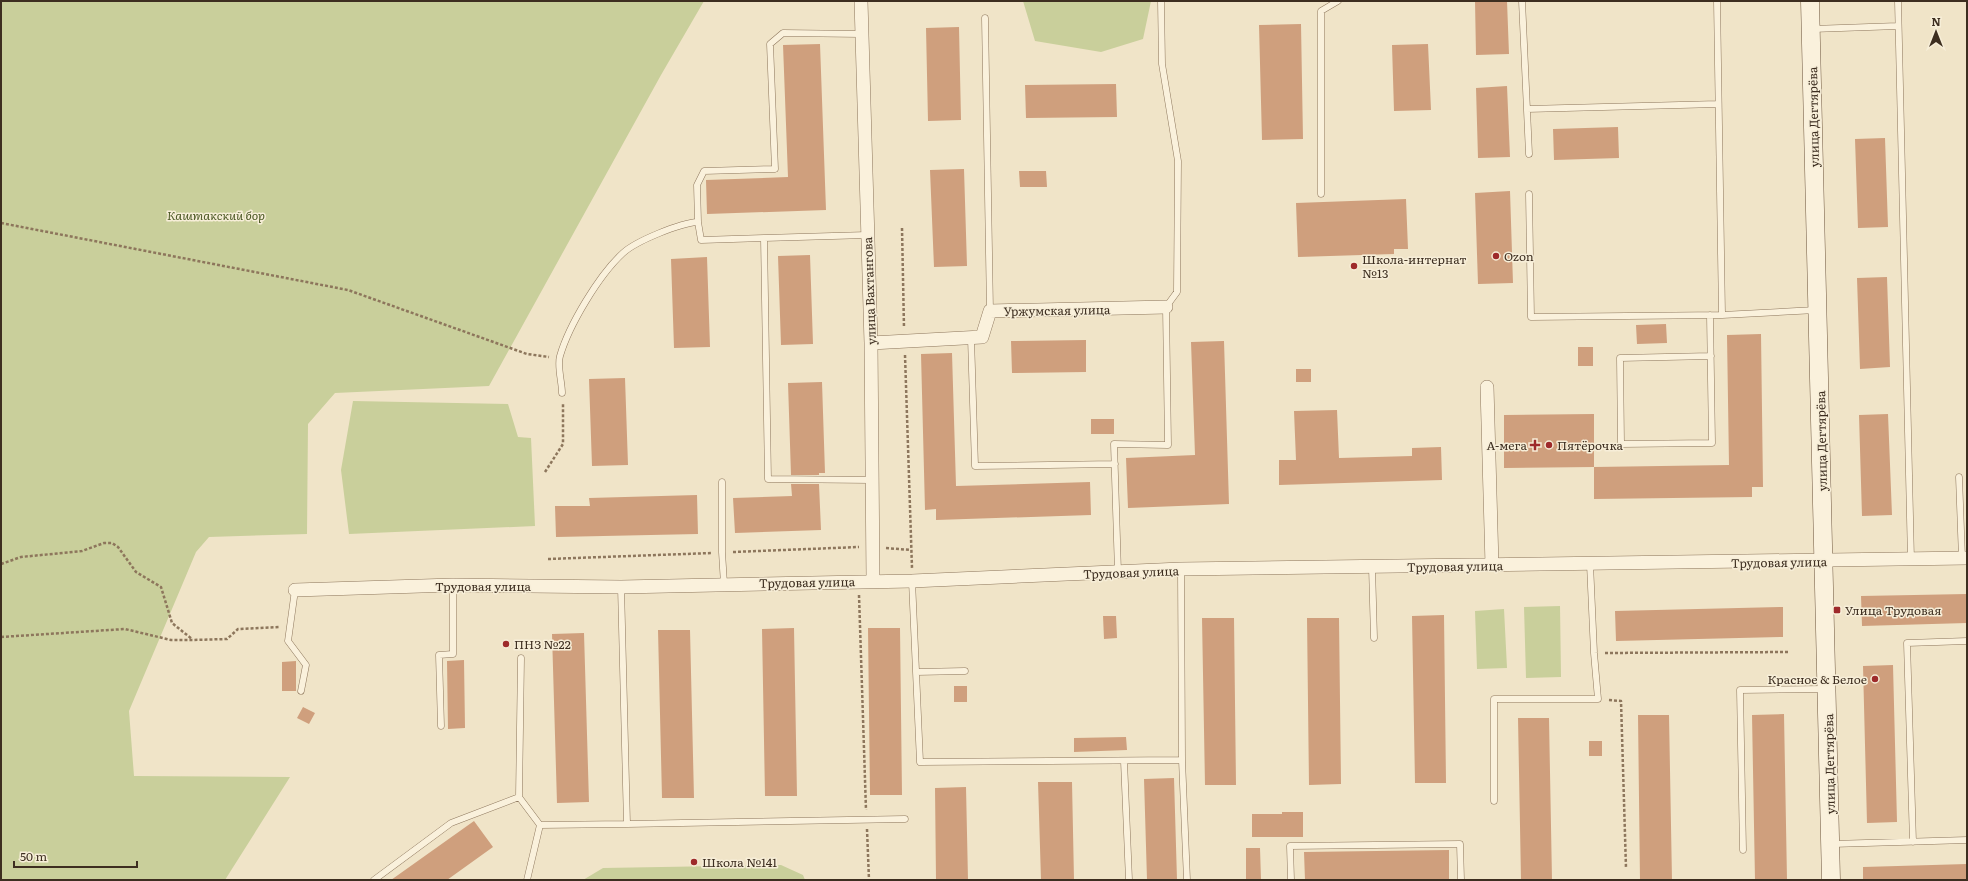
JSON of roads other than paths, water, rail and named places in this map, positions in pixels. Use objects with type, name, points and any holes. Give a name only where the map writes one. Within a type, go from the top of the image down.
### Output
[{"type":"street","name":"улица Вахтангова","points":[[861,1],[871,343],[873,580]]},
{"type":"street","name":"улица Дегтярёва","points":[[1810,1],[1831,880]]},
{"type":"street","name":"Уржумская улица","points":[[971,338],[982,337],[990,311],[1166,307]]},
{"type":"street","points":[[871,343],[904,340],[971,338]]},
{"type":"street","points":[[1487,387],[1492,565]]},
{"type":"street","name":"Трудовая улица","points":[[295,590],[453,585],[621,587],[873,580],[912,581],[1181,569],[1911,560],[1964,558]]},
{"type":"lane","points":[[1118,572],[1114,444],[1168,445],[1166,307],[1177,292],[1178,161],[1162,64],[1161,1]]},
{"type":"lane","points":[[1321,194],[1321,11],[1338,1]]},
{"type":"lane","points":[[1522,1],[1528,154]]},
{"type":"lane","points":[[1717,1],[1722,315]]},
{"type":"lane","points":[[1898,1],[1911,560]]},
{"type":"lane","points":[[985,18],[990,311]]},
{"type":"lane","points":[[1811,29],[1898,26]]},
{"type":"lane","points":[[861,34],[783,33],[770,44],[775,169],[704,171],[697,185],[698,222],[701,240],[867,235]]},
{"type":"lane","points":[[1527,109],[1718,104]]},
{"type":"lane","points":[[1528,194],[1531,317],[1722,315],[1818,310]]},
{"type":"lane","points":[[562,393],[559,358],[578,315],[606,271],[624,252],[646,239],[686,223],[698,222]]},
{"type":"lane","points":[[764,238],[768,479],[872,480]]},
{"type":"lane","points":[[1710,315],[1711,356],[1712,443],[1621,444],[1620,358],[1711,356]]},
{"type":"lane","points":[[971,338],[975,466],[1115,464]]},
{"type":"lane","points":[[1959,477],[1964,558]]},
{"type":"lane","points":[[722,482],[722,552],[724,584]]},
{"type":"lane","points":[[1494,801],[1494,699],[1598,699],[1594,653],[1590,564]]},
{"type":"lane","points":[[1372,567],[1374,638]]},
{"type":"lane","points":[[1181,569],[1182,760],[1187,880]]},
{"type":"lane","points":[[912,581],[920,762],[1182,760]]},
{"type":"lane","points":[[441,726],[439,655],[453,654],[453,585]]},
{"type":"lane","points":[[621,587],[627,824]]},
{"type":"lane","points":[[295,590],[288,641],[306,665],[301,691]]},
{"type":"lane","points":[[1913,842],[1907,643],[1967,641]]},
{"type":"lane","points":[[521,658],[519,797],[540,825]]},
{"type":"lane","points":[[916,672],[966,671]]},
{"type":"lane","points":[[1743,850],[1740,690],[1827,689]]},
{"type":"lane","points":[[1124,761],[1129,880]]},
{"type":"lane","points":[[374,880],[451,823],[519,797]]},
{"type":"lane","points":[[540,825],[905,819]]},
{"type":"lane","points":[[526,880],[540,825]]},
{"type":"lane","points":[[1831,844],[1967,840]]},
{"type":"lane","points":[[1291,880],[1290,846],[1460,844],[1461,880]]},
{"type":"place","name":"Ozon","points":[[1496,256]]},
{"type":"place","name":"Школа-интернат №13","points":[[1354,266]]},
{"type":"place","name":"А-мега","points":[[1535,445]]},
{"type":"place","name":"Пятёрочка","points":[[1549,445]]},
{"type":"place","name":"Улица Трудовая","points":[[1837,610]]},
{"type":"place","name":"ПНЗ №22","points":[[506,644]]},
{"type":"place","name":"Красное & Белое","points":[[1875,679]]},
{"type":"place","name":"Школа №141","points":[[694,862]]},
{"type":"park label","name":"Каштакский бор","points":[[216,215]]}]
